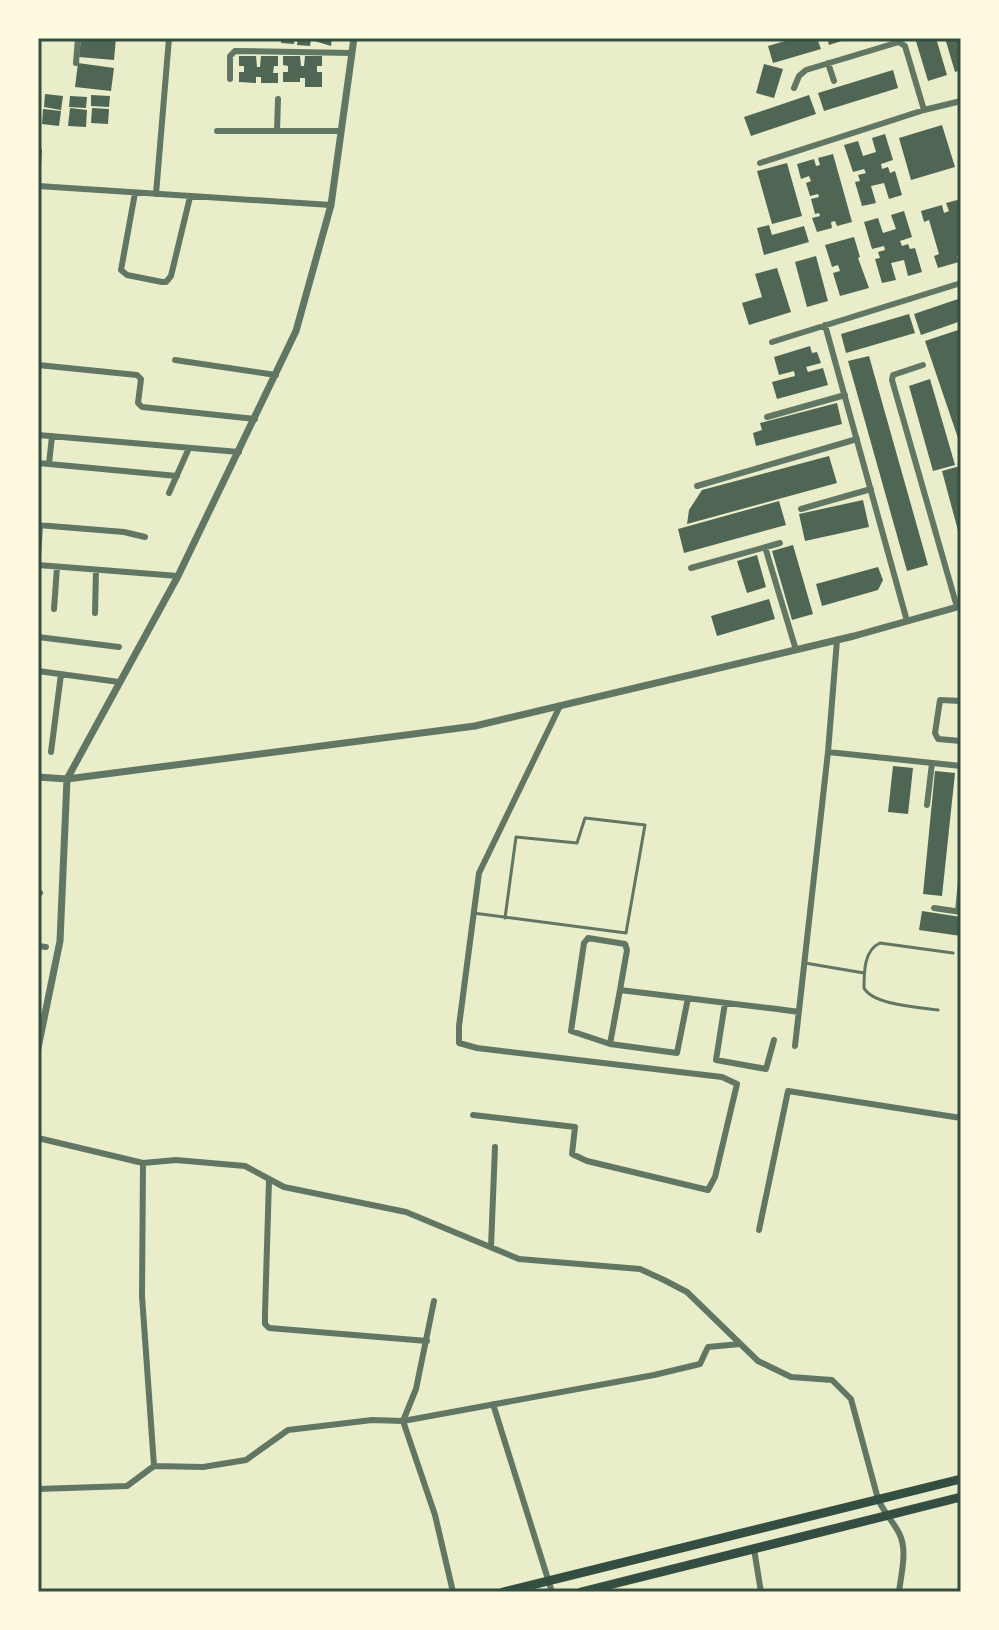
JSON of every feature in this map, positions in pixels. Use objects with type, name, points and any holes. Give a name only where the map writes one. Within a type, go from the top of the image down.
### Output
[{"type":"main road","points":[[503,1592],[961,1479]]},
{"type":"main road","points":[[581,1592],[961,1497]]},
{"type":"street","points":[[76,63],[78,38]]},
{"type":"street","points":[[156,194],[169,38]]},
{"type":"street","points":[[38,1048],[60,941],[67,779],[178,576],[296,331],[331,205],[354,38]]},
{"type":"street","points":[[794,88],[801,73],[899,42],[905,46],[924,110]]},
{"type":"street","points":[[230,79],[230,56],[235,51],[352,53]]},
{"type":"street","points":[[828,63],[834,81]]},
{"type":"street","points":[[277,131],[278,99]]},
{"type":"street","points":[[760,163],[961,101]]},
{"type":"street","points":[[217,131],[341,131]]},
{"type":"street","points":[[38,193],[38,186],[331,205]]},
{"type":"street","points":[[135,193],[121,270],[127,275],[162,282],[171,276],[190,197]]},
{"type":"street","points":[[772,342],[961,283]]},
{"type":"street","points":[[825,325],[907,621]]},
{"type":"street","points":[[175,360],[276,375]]},
{"type":"street","points":[[38,365],[137,375],[141,379],[138,403],[142,407],[255,419]]},
{"type":"street","points":[[38,777],[67,779],[475,726],[837,640],[959,607],[892,380],[893,375],[923,365]]},
{"type":"street","points":[[767,417],[845,395]]},
{"type":"street","points":[[38,435],[239,452]]},
{"type":"street","points":[[49,464],[52,436]]},
{"type":"street","points":[[697,486],[857,439]]},
{"type":"street","points":[[169,493],[189,448]]},
{"type":"street","points":[[38,463],[177,476]]},
{"type":"street","points":[[801,509],[871,489]]},
{"type":"street","points":[[38,557],[39,525],[124,532],[145,537]]},
{"type":"street","points":[[691,568],[780,543]]},
{"type":"street","points":[[765,547],[796,650]]},
{"type":"street","points":[[38,565],[178,576]]},
{"type":"street","points":[[54,609],[57,567]]},
{"type":"street","points":[[95,613],[96,570]]},
{"type":"street","points":[[38,637],[119,647]]},
{"type":"street","points":[[795,1046],[828,752],[837,640]]},
{"type":"street","points":[[38,671],[119,682]]},
{"type":"street","points":[[51,752],[61,674]]},
{"type":"street","points":[[961,701],[940,700],[935,733],[938,739],[961,741]]},
{"type":"street","points":[[473,1115],[575,1127],[572,1154],[587,1161],[708,1190],[715,1177],[737,1084],[722,1077],[477,1048],[459,1043],[479,873],[560,706]]},
{"type":"street","points":[[828,752],[961,766]]},
{"type":"street","points":[[927,805],[932,763]]},
{"type":"street","points":[[934,908],[959,911],[961,881]]},
{"type":"street","points":[[610,1044],[627,950],[625,944],[588,938],[584,943],[571,1031],[610,1044],[677,1053],[688,998]]},
{"type":"street","points":[[38,946],[46,947]]},
{"type":"street","points":[[620,990],[799,1012]]},
{"type":"street","points":[[725,1003],[716,1060],[766,1069],[774,1040]]},
{"type":"street","points":[[759,1230],[788,1091],[961,1118]]},
{"type":"street","points":[[38,1138],[143,1163],[176,1160],[245,1166],[284,1187],[406,1212],[519,1259],[640,1269],[687,1292],[758,1361],[791,1377],[832,1380],[851,1399],[878,1499],[885,1515],[899,1531],[904,1547],[899,1592]]},
{"type":"street","points":[[491,1247],[495,1147]]},
{"type":"street","points":[[143,1163],[142,1296],[154,1466]]},
{"type":"street","points":[[269,1180],[265,1324],[269,1328],[427,1341]]},
{"type":"street","points":[[434,1301],[416,1389],[403,1421],[435,1515],[453,1592]]},
{"type":"street","points":[[38,1489],[127,1486],[154,1466],[203,1467],[246,1460],[288,1430],[372,1420],[403,1421],[654,1375],[700,1364],[708,1347],[740,1344]]},
{"type":"street","points":[[493,1404],[552,1592]]},
{"type":"street","points":[[754,1549],[761,1592]]},
{"type":"lane","points":[[473,913],[505,918],[626,933],[645,825],[585,818],[577,843],[516,837],[505,918]]},
{"type":"lane","points":[[938,1010],[874,998],[865,992],[864,973],[869,953],[880,943],[953,953]]},
{"type":"lane","points":[[805,963],[864,973]]},
{"type":"building","points":[[81,38],[116,38],[114,60],[79,57]]},
{"type":"building","points":[[282,38],[295,38],[294,44],[281,43]]},
{"type":"building","points":[[298,38],[332,38],[331,46],[311,40],[310,46],[297,45]]},
{"type":"building","points":[[795,38],[817,38],[821,49],[773,63],[768,46]]},
{"type":"building","points":[[827,38],[848,38],[848,39],[829,45]]},
{"type":"building","points":[[915,38],[936,38],[947,75],[928,81]]},
{"type":"building","points":[[945,38],[961,38],[961,70],[955,72]]},
{"type":"building","points":[[239,56],[256,56],[257,67],[260,67],[261,56],[278,56],[278,66],[274,66],[273,73],[278,73],[278,83],[261,83],[261,77],[256,77],[256,83],[239,82],[239,72],[244,72],[244,66],[239,66]]},
{"type":"building","points":[[283,56],[300,56],[301,66],[304,66],[305,56],[322,56],[322,66],[317,66],[317,72],[322,72],[322,87],[305,87],[305,78],[300,78],[300,82],[283,82],[283,72],[288,72],[288,66],[283,65]]},
{"type":"building","points":[[78,63],[114,68],[111,91],[75,87]]},
{"type":"building","points":[[764,64],[783,69],[774,98],[756,93]]},
{"type":"building","points":[[893,70],[898,88],[824,111],[818,93]]},
{"type":"building","points":[[45,94],[63,96],[61,110],[44,107]]},
{"type":"building","points":[[91,95],[110,96],[109,107],[91,106]]},
{"type":"building","points":[[809,95],[816,114],[751,136],[744,117]]},
{"type":"building","points":[[70,96],[87,97],[86,108],[69,107]]},
{"type":"building","points":[[70,108],[87,110],[86,127],[68,126]]},
{"type":"building","points":[[92,108],[109,109],[108,124],[91,123]]},
{"type":"building","points":[[43,109],[61,111],[59,126],[42,124]]},
{"type":"building","points":[[942,125],[955,167],[911,180],[899,138]]},
{"type":"building","points":[[885,134],[893,160],[881,164],[882,169],[888,167],[890,173],[895,171],[902,195],[889,199],[884,183],[871,186],[876,203],[862,206],[855,182],[860,181],[858,175],[866,173],[864,169],[853,172],[844,145],[858,141],[863,156],[876,152],[872,138]]},
{"type":"building","points":[[38,148],[42,149],[41,165],[38,165]]},
{"type":"building","points":[[833,154],[852,222],[837,226],[835,221],[831,222],[832,228],[817,232],[812,218],[820,216],[819,213],[815,214],[811,199],[819,197],[818,194],[810,196],[806,183],[811,181],[809,176],[801,179],[797,164],[814,159],[816,166],[820,165],[818,158]]},
{"type":"building","points":[[787,163],[802,216],[772,224],[757,171]]},
{"type":"building","points":[[961,199],[959,262],[938,268],[934,256],[939,254],[929,220],[924,222],[921,211],[942,205],[944,213],[949,211],[946,203]]},
{"type":"building","points":[[904,211],[912,237],[900,241],[902,246],[908,244],[910,249],[915,248],[922,272],[908,276],[904,260],[891,263],[896,280],[882,283],[875,259],[880,258],[878,252],[885,250],[884,246],[872,249],[864,222],[878,218],[883,233],[896,229],[891,215]]},
{"type":"building","points":[[769,225],[772,235],[804,226],[809,242],[764,255],[757,228]]},
{"type":"building","points":[[854,237],[869,288],[840,296],[833,273],[840,271],[838,265],[832,267],[825,245]]},
{"type":"building","points":[[816,256],[828,301],[807,307],[795,262]]},
{"type":"building","points":[[777,268],[791,312],[749,325],[742,303],[762,297],[755,274]]},
{"type":"building","points":[[961,298],[961,321],[921,335],[914,314]]},
{"type":"building","points":[[909,314],[915,333],[846,353],[841,334]]},
{"type":"building","points":[[961,329],[961,444],[960,444],[925,341]]},
{"type":"building","points":[[810,346],[812,353],[817,352],[821,363],[806,367],[808,372],[823,368],[828,385],[777,399],[772,382],[795,376],[794,371],[779,375],[774,357]]},
{"type":"building","points":[[869,356],[928,565],[907,571],[848,361]]},
{"type":"building","points":[[930,379],[955,465],[933,471],[909,386]]},
{"type":"building","points":[[837,403],[842,424],[756,446],[753,433],[762,430],[760,423]]},
{"type":"building","points":[[829,456],[837,483],[687,524],[689,510],[702,490]]},
{"type":"building","points":[[960,466],[961,538],[942,471]]},
{"type":"building","points":[[863,500],[869,527],[805,541],[799,514]]},
{"type":"building","points":[[779,501],[786,525],[684,553],[678,529]]},
{"type":"building","points":[[793,545],[813,614],[792,620],[772,551]]},
{"type":"building","points":[[757,555],[766,587],[747,593],[737,561]]},
{"type":"building","points":[[878,567],[883,580],[878,590],[822,606],[816,584]]},
{"type":"building","points":[[769,599],[775,619],[717,636],[711,616]]},
{"type":"building","points":[[893,766],[913,768],[908,814],[888,812]]},
{"type":"building","points":[[935,771],[955,773],[942,896],[923,894]]},
{"type":"building","points":[[922,911],[961,917],[961,936],[919,930]]}]
